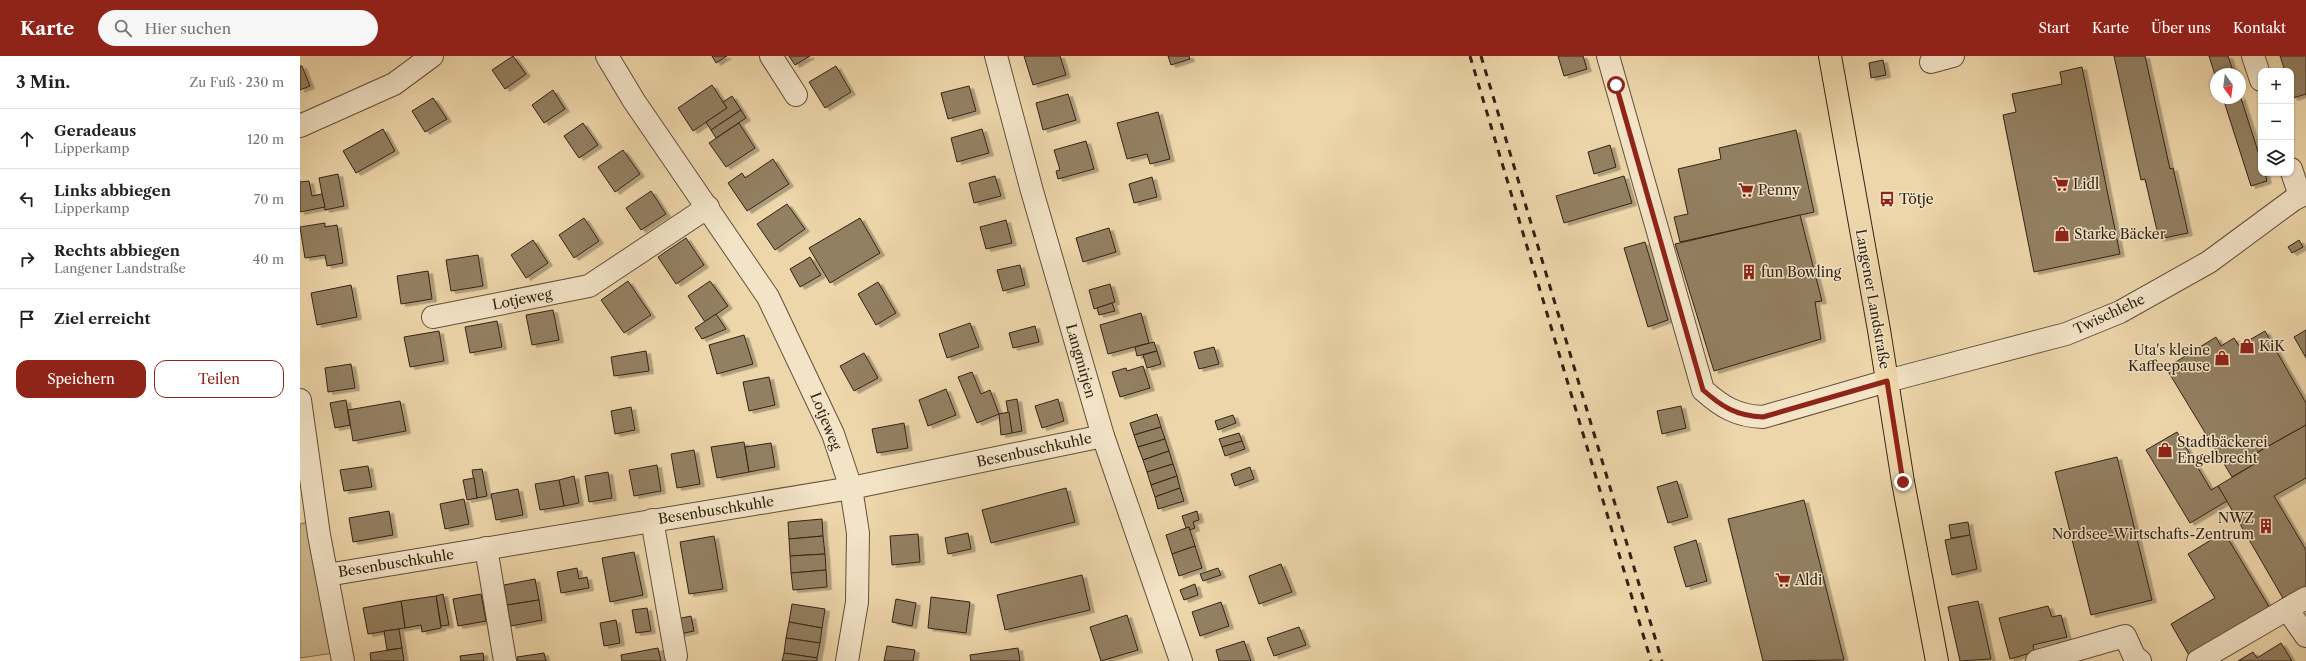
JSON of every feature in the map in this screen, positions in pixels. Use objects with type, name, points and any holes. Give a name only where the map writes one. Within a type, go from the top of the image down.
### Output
[{"type":"main road","name":"Langener Landstraße","points":[[1830,56],[1887,381],[1904,489],[1936,661]]},
{"type":"street","points":[[300,126],[394,84],[432,56]]},
{"type":"street","name":"Lotjeweg","points":[[607,56],[634,101],[708,207],[768,298],[802,366],[833,434],[851,488],[858,533],[859,572],[857,602],[847,661]]},
{"type":"street","points":[[771,56],[796,95]]},
{"type":"street","name":"Langmirjen","points":[[996,56],[1032,191],[1103,436],[1181,661]]},
{"type":"street","name":"Twischlehe","points":[[1608,56],[1703,390],[1722,406],[1747,416],[1763,417],[1887,381],[2066,334],[2120,312],[2209,262],[2303,195]]},
{"type":"street","points":[[1930,62],[1953,56]]},
{"type":"street","points":[[2253,56],[2258,71]]},
{"type":"street","points":[[2294,176],[2303,195]]},
{"type":"street","name":"Lotjeweg","points":[[433,317],[588,286],[708,207]]},
{"type":"street","points":[[300,400],[303,434],[343,661]]},
{"type":"street","name":"Besenbuschkuhle","points":[[327,575],[851,488],[1103,436]]},
{"type":"street","points":[[652,520],[676,656]]},
{"type":"street","points":[[486,548],[505,661]]},
{"type":"street","points":[[2198,661],[2306,598]]},
{"type":"street","points":[[2287,609],[2306,636]]},
{"type":"street","points":[[2037,661],[2125,636],[2134,656],[2140,661]]},
{"type":"shaded area","points":[[311,521],[334,653],[300,658],[300,524]]},
{"type":"building","points":[[513,56],[526,74],[505,89],[492,70]]},
{"type":"building","points":[[712,56],[727,56],[716,63]]},
{"type":"building","points":[[789,56],[810,56],[795,65]]},
{"type":"building","points":[[1024,56],[1060,56],[1066,75],[1033,85]]},
{"type":"building","points":[[1168,56],[1189,56],[1190,59],[1171,65]]},
{"type":"building","points":[[1558,56],[1583,56],[1587,69],[1564,76]]},
{"type":"building","points":[[2114,56],[2145,56],[2170,169],[2173,168],[2188,233],[2159,239],[2145,179],[2141,180]]},
{"type":"building","points":[[2209,56],[2228,56],[2232,68],[2213,68]]},
{"type":"building","points":[[2280,56],[2306,56],[2306,94],[2294,98],[2294,68],[2284,68]]},
{"type":"building","points":[[1883,60],[1886,75],[1871,78],[1869,63]]},
{"type":"building","points":[[300,66],[302,66],[310,86],[300,90]]},
{"type":"building","points":[[836,66],[851,92],[825,108],[809,82]]},
{"type":"building","name":"Lidl","points":[[2082,67],[2120,254],[2034,272],[2003,115],[2016,112],[2012,94],[2062,84],[2060,72]]},
{"type":"building","points":[[712,85],[727,108],[693,131],[678,108]]},
{"type":"building","points":[[969,86],[976,111],[948,119],[941,93]]},
{"type":"building","points":[[553,90],[565,109],[544,123],[532,105]]},
{"type":"building","points":[[1068,94],[1076,120],[1043,130],[1036,103]]},
{"type":"building","points":[[732,96],[741,110],[711,130],[706,122],[727,108],[723,102]]},
{"type":"building","points":[[433,98],[447,119],[425,132],[412,111]]},
{"type":"building","points":[[2225,104],[2243,104],[2258,152],[2258,176],[2266,176],[2267,181],[2251,186]]},
{"type":"building","points":[[741,110],[746,118],[716,138],[711,130]]},
{"type":"building","points":[[1158,112],[1170,159],[1150,164],[1147,154],[1127,159],[1117,123]]},
{"type":"building","points":[[583,123],[598,145],[579,158],[564,136]]},
{"type":"building","points":[[739,123],[755,148],[726,167],[709,143]]},
{"type":"building","points":[[383,129],[395,151],[356,173],[343,151]]},
{"type":"building","points":[[982,129],[989,153],[957,162],[951,138]]},
{"type":"building","name":"Penny","points":[[1796,130],[1814,212],[1680,242],[1674,217],[1688,214],[1678,169],[1721,159],[1719,148]]},
{"type":"building","points":[[1086,141],[1094,169],[1058,179],[1056,171],[1060,170],[1054,150]]},
{"type":"building","points":[[1610,145],[1616,167],[1594,174],[1588,152]]},
{"type":"building","points":[[623,150],[640,174],[615,192],[598,167]]},
{"type":"building","points":[[773,159],[789,184],[747,211],[728,183],[742,173],[745,178]]},
{"type":"building","points":[[338,174],[344,206],[325,210],[319,178]]},
{"type":"building","points":[[995,176],[1001,196],[974,203],[969,183]]},
{"type":"building","points":[[1624,176],[1632,203],[1564,223],[1556,196]]},
{"type":"building","points":[[1152,177],[1157,197],[1134,203],[1129,184]]},
{"type":"building","points":[[309,181],[312,196],[322,194],[325,207],[300,212],[300,182]]},
{"type":"building","points":[[651,191],[666,214],[641,230],[626,208]]},
{"type":"building","points":[[787,204],[805,229],[775,250],[757,224]]},
{"type":"building","name":"fun Bowling","points":[[1800,215],[1822,301],[1815,302],[1821,339],[1714,371],[1675,244]]},
{"type":"building","points":[[584,218],[599,241],[574,258],[559,235]]},
{"type":"building","points":[[860,218],[880,253],[830,283],[809,248]]},
{"type":"building","points":[[1006,220],[1012,243],[986,249],[980,227]]},
{"type":"building","points":[[325,223],[325,227],[337,225],[343,263],[327,266],[325,255],[305,258],[300,227]]},
{"type":"building","points":[[1109,228],[1116,252],[1083,262],[1076,238]]},
{"type":"building","points":[[686,238],[704,265],[676,284],[658,257]]},
{"type":"building","points":[[533,240],[548,263],[526,278],[511,255]]},
{"type":"building","points":[[2299,240],[2303,247],[2292,253],[2288,247]]},
{"type":"building","points":[[1645,242],[1668,320],[1648,327],[1624,248]]},
{"type":"building","points":[[478,255],[483,286],[451,291],[446,260]]},
{"type":"building","points":[[810,257],[821,275],[800,287],[790,269]]},
{"type":"building","points":[[1020,265],[1025,285],[1003,291],[997,270]]},
{"type":"building","points":[[428,271],[432,299],[401,304],[397,276]]},
{"type":"building","points":[[628,281],[651,315],[624,333],[601,300]]},
{"type":"building","points":[[710,281],[728,306],[705,322],[688,296]]},
{"type":"building","points":[[878,282],[896,313],[876,325],[858,294]]},
{"type":"building","points":[[1110,284],[1115,302],[1094,309],[1089,290]]},
{"type":"building","points":[[351,285],[357,317],[317,325],[311,293]]},
{"type":"building","points":[[1112,303],[1115,311],[1099,315],[1097,308]]},
{"type":"building","points":[[553,310],[559,340],[532,345],[526,315]]},
{"type":"building","points":[[1141,313],[1149,343],[1108,354],[1100,325]]},
{"type":"building","points":[[716,314],[726,329],[702,339],[695,328]]},
{"type":"building","points":[[497,321],[502,347],[470,353],[465,327]]},
{"type":"building","points":[[970,323],[979,347],[947,358],[939,334]]},
{"type":"building","points":[[1035,326],[1039,342],[1013,348],[1009,333]]},
{"type":"building","points":[[2306,330],[2306,358],[2294,337]]},
{"type":"building","points":[[439,331],[444,361],[410,367],[404,337]]},
{"type":"building","points":[[2265,331],[2306,403],[2306,425],[2251,456],[2256,463],[2232,477],[2166,368],[2216,337],[2221,346],[2234,338],[2239,346]]},
{"type":"building","points":[[744,335],[753,364],[717,374],[709,345]]},
{"type":"building","points":[[1154,342],[1157,351],[1137,356],[1135,347]]},
{"type":"building","points":[[1214,347],[1219,364],[1199,369],[1194,352]]},
{"type":"building","points":[[646,351],[649,371],[614,376],[611,357]]},
{"type":"building","points":[[1157,351],[1161,364],[1147,368],[1143,355]]},
{"type":"building","points":[[864,353],[878,378],[854,391],[840,366]]},
{"type":"building","points":[[351,364],[355,388],[328,392],[325,368]]},
{"type":"building","points":[[1143,366],[1150,388],[1120,397],[1112,372],[1126,368],[1127,371]]},
{"type":"building","points":[[972,372],[981,394],[990,390],[999,414],[977,423],[958,377]]},
{"type":"building","points":[[769,377],[775,405],[749,411],[743,382]]},
{"type":"building","points":[[946,389],[956,415],[928,426],[919,400]]},
{"type":"building","points":[[1017,399],[1022,431],[1012,433],[1006,401]]},
{"type":"building","points":[[1058,399],[1064,421],[1042,428],[1035,406]]},
{"type":"building","points":[[346,400],[350,425],[335,428],[330,403]]},
{"type":"building","points":[[400,401],[406,431],[353,441],[348,410]]},
{"type":"building","points":[[1681,406],[1686,428],[1662,434],[1657,411]]},
{"type":"building","points":[[631,407],[635,430],[615,434],[611,411]]},
{"type":"building","points":[[1009,412],[1012,433],[1001,435],[999,414]]},
{"type":"building","points":[[1157,414],[1161,427],[1134,435],[1130,423]]},
{"type":"building","points":[[1233,415],[1236,423],[1218,430],[1215,421]]},
{"type":"building","points":[[904,423],[908,448],[877,453],[872,429]]},
{"type":"building","name":"NWZ Nordsee-Wirtschafts-Zentrum","points":[[2306,425],[2306,478],[2274,496],[2306,550],[2306,587],[2284,600],[2218,486],[2256,463],[2251,456]]},
{"type":"building","points":[[1161,427],[1165,439],[1138,447],[1134,435]]},
{"type":"building","points":[[2177,432],[2211,490],[2218,486],[2227,501],[2190,523],[2146,450]]},
{"type":"building","points":[[1239,433],[1242,441],[1222,447],[1219,439]]},
{"type":"building","points":[[1165,439],[1169,451],[1143,460],[1138,447]]},
{"type":"building","points":[[1242,441],[1245,449],[1225,456],[1222,447]]},
{"type":"building","points":[[744,442],[749,472],[717,478],[711,447]]},
{"type":"building","points":[[771,443],[775,467],[749,472],[745,447]]},
{"type":"building","points":[[694,450],[700,484],[677,488],[671,454]]},
{"type":"building","points":[[1169,451],[1173,464],[1147,472],[1143,460]]},
{"type":"building","points":[[2117,457],[2152,600],[2091,615],[2055,472]]},
{"type":"building","points":[[1173,464],[1177,476],[1151,485],[1147,472]]},
{"type":"building","points":[[657,465],[661,491],[634,496],[629,470]]},
{"type":"building","points":[[368,466],[372,487],[344,491],[340,470]]},
{"type":"building","points":[[1250,467],[1254,479],[1235,486],[1231,474]]},
{"type":"building","points":[[482,469],[487,496],[477,498],[472,470]]},
{"type":"building","points":[[608,472],[612,498],[589,502],[585,476]]},
{"type":"building","points":[[574,476],[579,503],[564,506],[559,480]]},
{"type":"building","points":[[1177,476],[1180,488],[1155,497],[1151,485]]},
{"type":"building","points":[[474,478],[477,498],[467,500],[463,480]]},
{"type":"building","points":[[559,480],[564,506],[540,510],[535,484]]},
{"type":"building","points":[[1677,481],[1688,517],[1668,523],[1657,487]]},
{"type":"building","points":[[1066,488],[1075,522],[991,543],[982,510]]},
{"type":"building","points":[[1180,488],[1184,501],[1158,509],[1155,497]]},
{"type":"building","points":[[518,489],[523,515],[496,520],[491,494]]},
{"type":"building","points":[[464,499],[469,524],[445,529],[440,504]]},
{"type":"building","name":"Aldi","points":[[1804,500],[1844,660],[1763,661],[1728,519]]},
{"type":"building","points":[[389,511],[393,535],[353,542],[349,518]]},
{"type":"building","points":[[1197,511],[1199,520],[1193,522],[1195,528],[1190,530],[1189,527],[1186,528],[1182,516]]},
{"type":"building","points":[[822,519],[823,536],[789,539],[788,522]]},
{"type":"building","points":[[1968,522],[1970,535],[1951,538],[1949,525]]},
{"type":"building","points":[[1189,527],[1195,546],[1172,554],[1166,535]]},
{"type":"building","points":[[2224,532],[2271,610],[2190,657],[2171,624],[2215,598],[2188,554]]},
{"type":"building","points":[[968,533],[971,549],[948,554],[945,538]]},
{"type":"building","points":[[918,534],[920,562],[892,565],[890,536]]},
{"type":"building","points":[[1970,535],[1977,569],[1952,575],[1945,540]]},
{"type":"building","points":[[714,536],[723,589],[689,594],[680,542]]},
{"type":"building","points":[[823,536],[825,554],[790,556],[789,539]]},
{"type":"building","points":[[1696,540],[1707,581],[1686,587],[1674,547]]},
{"type":"building","points":[[1195,546],[1202,568],[1179,576],[1172,554]]},
{"type":"building","points":[[634,552],[643,595],[610,602],[602,558]]},
{"type":"building","points":[[825,554],[826,570],[791,573],[790,556]]},
{"type":"building","points":[[1281,564],[1292,592],[1259,604],[1249,576]]},
{"type":"building","points":[[577,568],[579,579],[587,577],[589,588],[561,593],[557,572]]},
{"type":"building","points":[[1218,568],[1221,575],[1203,581],[1200,574]]},
{"type":"building","points":[[826,570],[827,587],[793,590],[791,573]]},
{"type":"building","points":[[1082,575],[1090,610],[1005,630],[997,595]]},
{"type":"building","points":[[535,579],[539,600],[507,605],[504,585]]},
{"type":"building","points":[[1195,584],[1198,595],[1184,600],[1180,590]]},
{"type":"building","points":[[443,594],[449,625],[441,626],[436,596]]},
{"type":"building","points":[[481,594],[486,621],[458,626],[453,599]]},
{"type":"building","points":[[436,596],[441,628],[422,632],[421,625],[405,628],[401,601]]},
{"type":"building","points":[[931,597],[970,602],[966,633],[928,628]]},
{"type":"building","points":[[896,599],[916,603],[912,626],[892,622]]},
{"type":"building","points":[[539,600],[542,620],[511,626],[507,605]]},
{"type":"building","points":[[401,601],[405,628],[368,634],[363,608]]},
{"type":"building","points":[[1978,601],[1991,659],[1960,661],[1948,607]]},
{"type":"building","points":[[1221,602],[1229,626],[1200,636],[1192,612]]},
{"type":"building","points":[[792,604],[825,609],[822,628],[789,622]]},
{"type":"building","points":[[2048,606],[2052,617],[2061,615],[2067,637],[2033,645],[2034,652],[2010,659],[1999,618]]},
{"type":"building","points":[[647,608],[651,631],[636,633],[632,610]]},
{"type":"building","points":[[1127,615],[1138,650],[1101,661],[1090,627]]},
{"type":"building","points":[[691,616],[694,631],[680,634],[677,619]]},
{"type":"building","points":[[616,620],[620,643],[604,646],[600,623]]},
{"type":"building","points":[[789,622],[822,628],[820,643],[786,638]]},
{"type":"building","points":[[1299,627],[1306,645],[1274,656],[1267,638]]},
{"type":"building","points":[[399,629],[402,648],[387,650],[384,631]]},
{"type":"building","points":[[786,638],[820,643],[817,658],[784,653]]},
{"type":"building","points":[[1244,641],[1251,661],[1219,661],[1216,650]]},
{"type":"building","points":[[2281,643],[2292,661],[2238,661],[2253,652],[2257,658]]},
{"type":"building","points":[[887,646],[915,650],[913,661],[884,661]]},
{"type":"building","points":[[402,648],[404,661],[371,661],[370,653]]},
{"type":"building","points":[[658,648],[661,661],[622,661],[621,655]]},
{"type":"building","points":[[1018,648],[1020,661],[971,661],[970,655]]},
{"type":"building","points":[[483,653],[484,661],[461,661],[460,656]]},
{"type":"building","points":[[544,653],[546,661],[518,661],[517,657]]},
{"type":"building","points":[[784,653],[817,658],[817,661],[782,661]]},
{"type":"railway","points":[[1470,56],[1651,661]]},
{"type":"railway","points":[[1481,56],[1662,661]]},
{"type":"place","name":"Lidl","points":[[2061,184]]},
{"type":"place","name":"Penny","points":[[1746,190]]},
{"type":"place","name":"Tötje","points":[[1887,199]]},
{"type":"place","name":"Starke Bäcker","points":[[2062,234]]},
{"type":"place","name":"fun Bowling","points":[[1749,272]]},
{"type":"place","name":"KiK","points":[[2247,346]]},
{"type":"place","name":"Uta's kleine Kaffeepause","points":[[2222,358]]},
{"type":"place","name":"Stadtbäckerei Engelbrecht","points":[[2165,450]]},
{"type":"place","name":"NWZ Nordsee-Wirtschafts-Zentrum","points":[[2266,526]]},
{"type":"place","name":"Aldi","points":[[1783,580]]},
{"type":"route","points":[[1616,85],[1703,390],[1722,406],[1747,416],[1763,417],[1887,381],[1903,482]]}]
